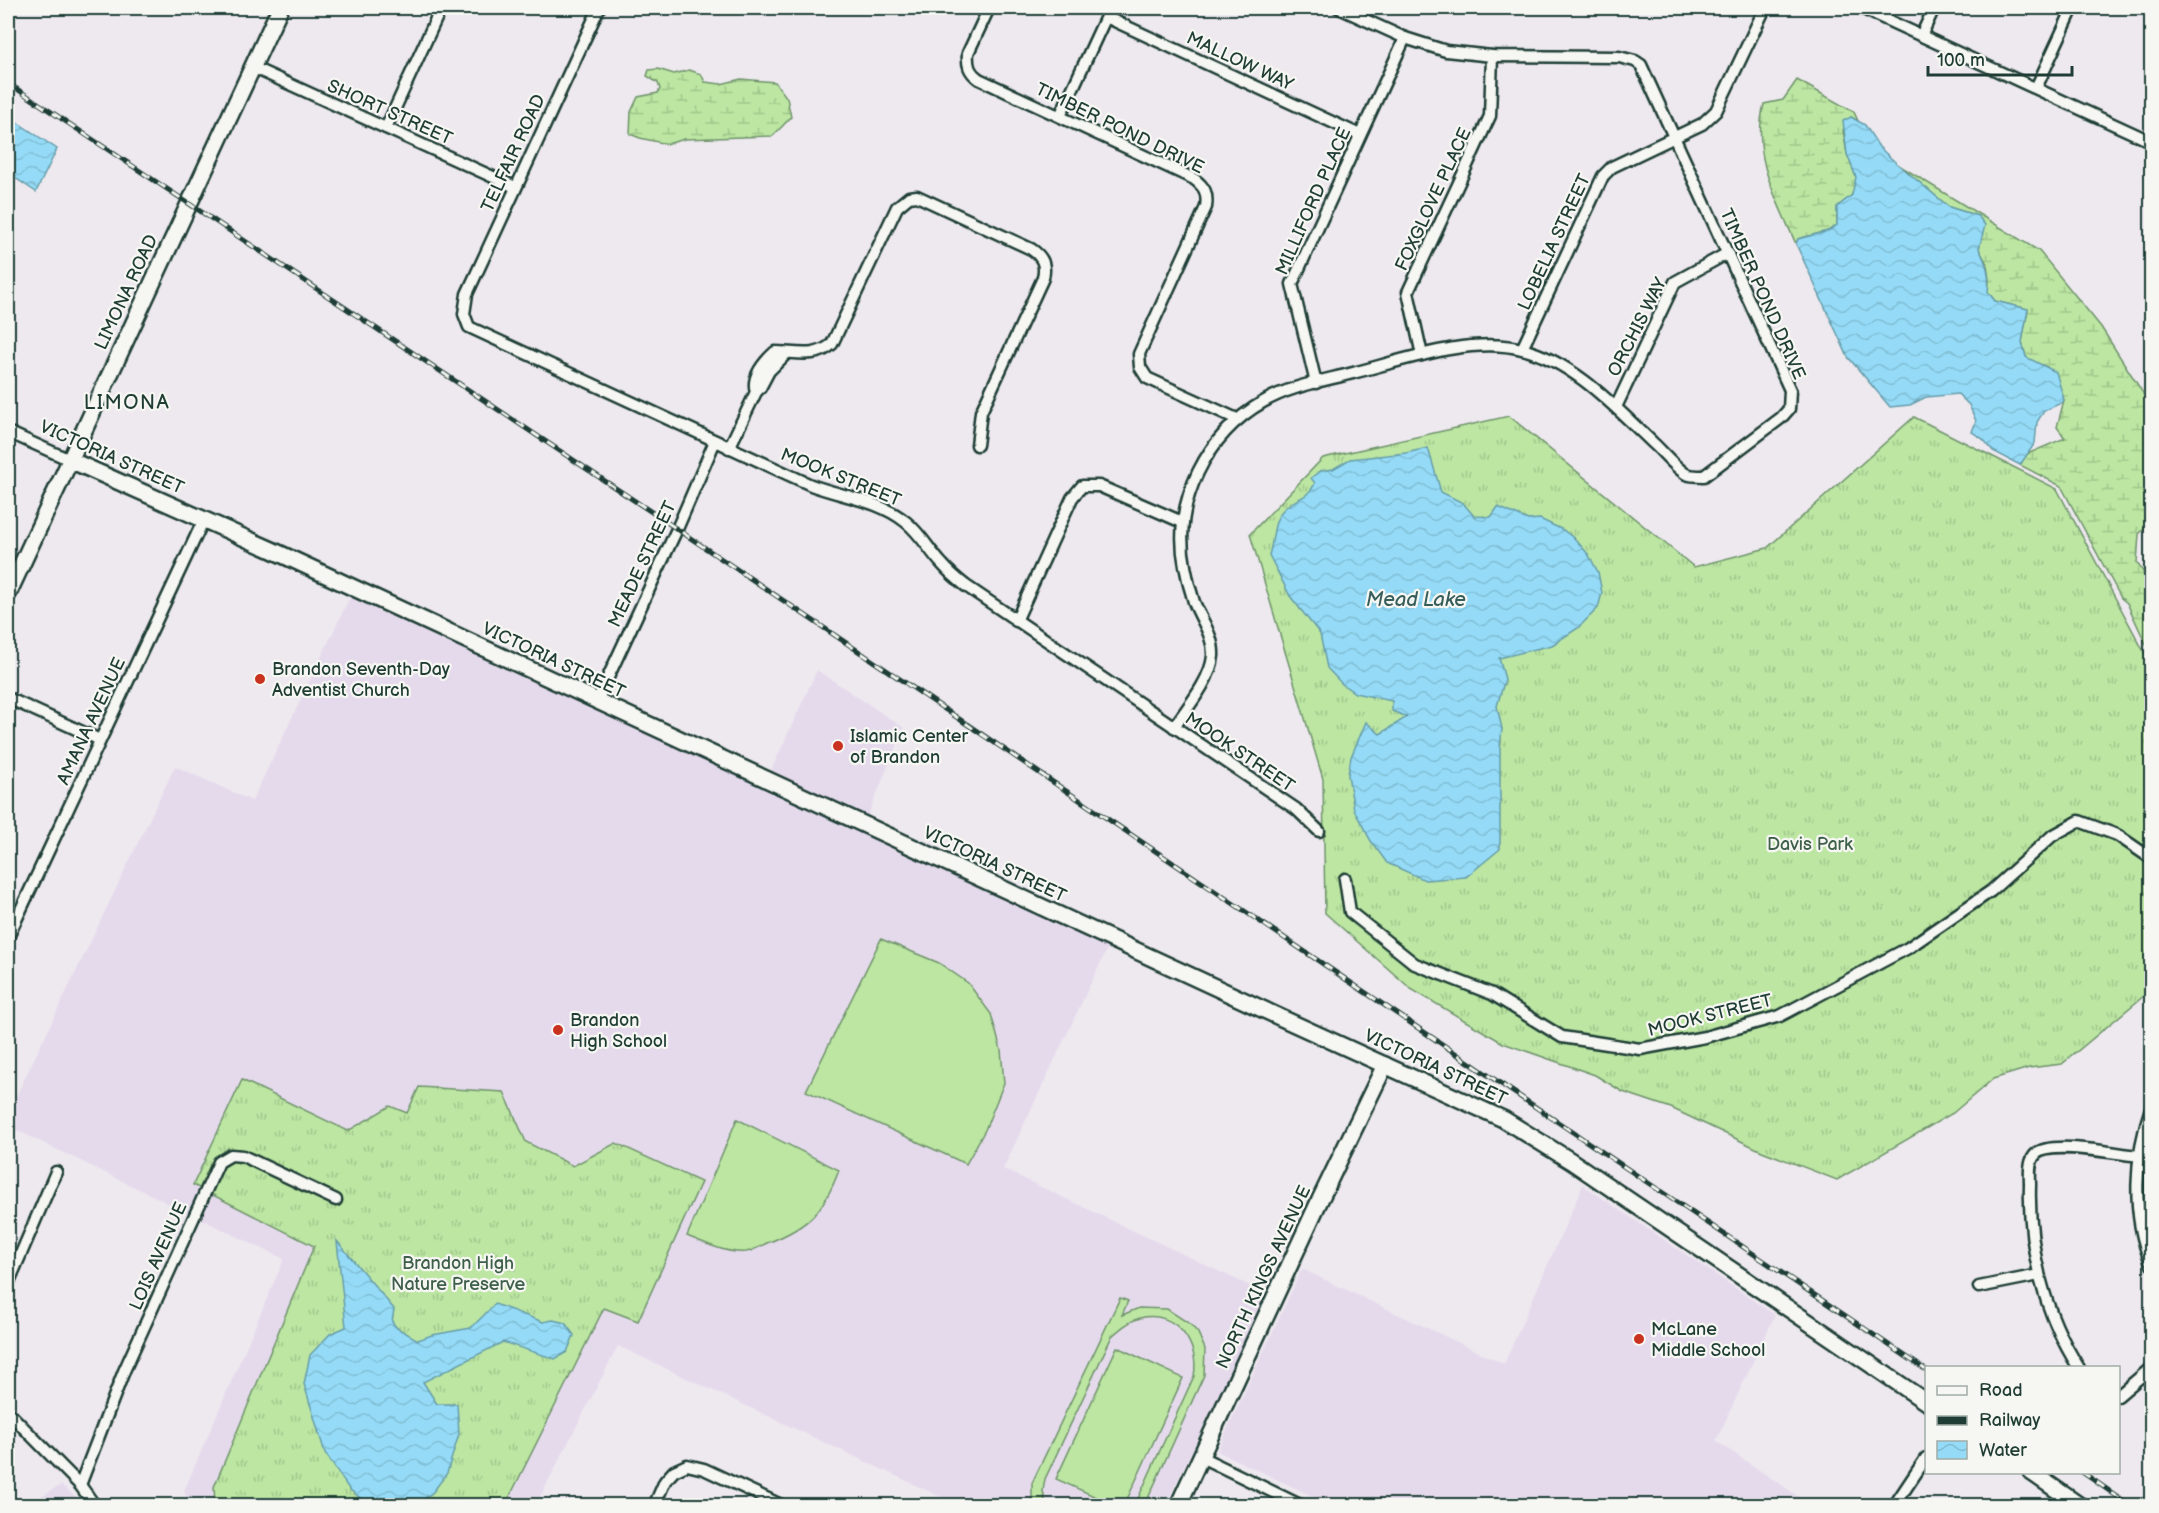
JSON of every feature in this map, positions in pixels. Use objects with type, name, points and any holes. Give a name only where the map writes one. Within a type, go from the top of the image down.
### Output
[{"type":"street","name":"LIMONA ROAD","points":[[8,594],[280,8]]},
{"type":"street","points":[[386,128],[441,8]]},
{"type":"street","name":"TELFAIR ROAD","points":[[464,314],[467,294],[599,8]]},
{"type":"street","name":"TIMBER POND DRIVE","points":[[989,8],[968,53],[967,60],[972,74],[1194,179],[1206,190],[1208,198],[1206,207],[1139,354],[1138,361],[1148,378],[1237,419]]},
{"type":"street","name":"TIMBER POND DRIVE","points":[[1174,727],[1208,676],[1213,656],[1213,643],[1194,602],[1188,581],[1182,543],[1182,522],[1188,498],[1199,469],[1215,444],[1237,419],[1264,401],[1291,389],[1474,344],[1522,349],[1571,369],[1616,407],[1686,474],[1704,476],[1781,418],[1789,409],[1790,390],[1673,138],[1646,72],[1635,61],[1619,57],[1492,56],[1446,51],[1405,38],[1339,8]]},
{"type":"street","name":"LOBELIA STREET","points":[[1522,349],[1603,176],[1612,167],[1702,124],[1716,111],[1765,8]]},
{"type":"street","points":[[1861,8],[1922,34],[2151,142]]},
{"type":"street","points":[[1922,34],[1934,8]]},
{"type":"street","points":[[2036,88],[2073,8]]},
{"type":"street","points":[[1060,116],[1108,12]]},
{"type":"street","name":"MALLOW WAY","points":[[1108,12],[1360,135]]},
{"type":"street","name":"MILLIFORD PLACE","points":[[1316,383],[1292,284],[1405,38]]},
{"type":"street","name":"FOXGLOVE PLACE","points":[[1422,355],[1408,291],[1490,116],[1492,56]]},
{"type":"street","name":"SHORT STREET","points":[[252,67],[515,187]]},
{"type":"street","points":[[729,448],[756,392],[754,382],[766,369],[775,351],[786,354],[819,353],[832,344],[897,207],[909,197],[917,196],[1031,249],[1044,262],[1043,279],[981,412],[977,445]]},
{"type":"street","name":"ORCHIS WAY","points":[[1616,407],[1675,282],[1728,253]]},
{"type":"street","name":"MOOK STREET","points":[[464,314],[469,327],[729,448],[812,485],[863,500],[904,521],[924,539],[940,562],[952,574],[1016,621],[1296,809],[1319,831]]},
{"type":"street","name":"VICTORIA STREET","points":[[8,432],[204,519],[1487,1111],[1537,1139],[1925,1401]]},
{"type":"street","name":"MEADE STREET","points":[[597,701],[715,441]]},
{"type":"street","points":[[1016,621],[1072,498],[1082,486],[1099,486],[1182,522]]},
{"type":"street","name":"AMANA AVENUE","points":[[8,938],[204,519]]},
{"type":"street","points":[[8,698],[100,740]]},
{"type":"street","name":"MOOK STREET","points":[[1345,879],[1350,912],[1415,964],[1492,994],[1562,1037],[1640,1049],[1705,1037],[1780,1016],[1908,948],[1991,891],[2052,836],[2079,821],[2117,835],[2151,859]]},
{"type":"street","name":"NORTH KINGS AVENUE","points":[[1178,1506],[1385,1065]]},
{"type":"street","points":[[2151,1105],[2139,1156],[2137,1203],[2145,1250],[2151,1265]]},
{"type":"street","points":[[2078,1366],[2052,1315],[2039,1275],[2029,1209],[2031,1162],[2035,1154],[2046,1148],[2139,1156]]},
{"type":"street","name":"LOIS AVENUE","points":[[80,1485],[124,1371],[219,1162],[231,1155],[243,1156],[336,1200]]},
{"type":"street","points":[[8,1284],[56,1172]]},
{"type":"street","points":[[1979,1287],[2039,1275]]},
{"type":"street","points":[[2120,1394],[2151,1367]]},
{"type":"street","points":[[8,1412],[80,1485],[95,1506]]},
{"type":"street","points":[[1201,1457],[1302,1506]]},
{"type":"street","points":[[1894,1506],[1925,1460]]},
{"type":"street","points":[[654,1506],[665,1481],[674,1471],[687,1465],[704,1468],[783,1506]]},
{"type":"street","points":[[2032,1474],[2080,1506]]},
{"type":"shaded area","name":"Brandon High School","points":[[350,597],[1108,947],[1003,1169],[1267,1294],[1166,1505],[958,1505],[618,1346],[536,1505],[190,1505],[184,1491],[284,1259],[8,1126],[8,1113],[175,766],[252,801]]},
{"type":"shaded area","points":[[817,670],[904,728],[866,820],[769,775]]},
{"type":"shaded area","name":"McLane Middle School","points":[[1583,1185],[1775,1315],[1716,1441],[1811,1505],[1331,1505],[1217,1451],[1302,1269],[1504,1364]]},
{"type":"shaded area","points":[[61,1485],[86,1505],[25,1505]]},
{"type":"green space","points":[[658,69],[674,74],[689,70],[701,74],[705,82],[721,84],[741,79],[775,82],[787,98],[791,117],[773,136],[685,139],[667,144],[640,138],[630,134],[631,112],[638,97],[658,93],[660,89],[658,83],[647,76],[649,70]]},
{"type":"green space","points":[[1797,80],[1854,112],[1858,121],[1851,117],[1843,130],[1847,154],[1856,177],[1852,195],[1837,207],[1837,225],[1828,231],[1798,239],[1796,244],[1774,193],[1763,159],[1761,123],[1764,104],[1783,100]]},
{"type":"green space","points":[[1897,164],[2039,251],[2101,327],[2148,401],[2152,447],[2151,522],[2139,534],[2137,563],[2151,583],[2151,655],[2127,603],[2121,598],[2061,486],[2020,465],[2027,454],[2065,438],[2057,427],[2064,400],[2047,367],[2036,364],[2026,357],[2022,342],[2028,309],[1995,301],[1988,292],[1987,264],[1979,249],[1981,234],[1978,216],[1949,207]]},
{"type":"green space","name":"Davis Park","points":[[1509,416],[1694,567],[1767,548],[1914,417],[2057,489],[2151,665],[2151,990],[2062,1064],[2029,1068],[1993,1079],[1953,1113],[1837,1180],[1762,1151],[1671,1108],[1623,1092],[1595,1075],[1503,1043],[1411,989],[1325,913],[1323,779],[1250,534],[1323,458]]},
{"type":"green space","points":[[881,939],[939,963],[968,983],[991,1014],[1001,1050],[1004,1083],[985,1130],[966,1164],[806,1091]]},
{"type":"green space","name":"Brandon High Nature Preserve","points":[[242,1080],[348,1131],[390,1106],[407,1113],[419,1087],[504,1092],[526,1142],[573,1166],[616,1143],[701,1182],[638,1321],[604,1308],[505,1506],[215,1504],[214,1487],[314,1246],[193,1185]]},
{"type":"green space","points":[[737,1119],[839,1170],[821,1207],[804,1224],[782,1237],[746,1252],[723,1250],[687,1236]]},
{"type":"green space","points":[[1120,1298],[1128,1301],[1122,1315],[1139,1308],[1167,1309],[1190,1324],[1198,1333],[1205,1349],[1204,1375],[1145,1505],[1135,1505],[1194,1376],[1195,1364],[1189,1342],[1183,1332],[1164,1319],[1140,1318],[1121,1328],[1112,1336],[1045,1479],[1043,1491],[1046,1505],[1034,1505],[1032,1483]]},
{"type":"green space","points":[[1117,1347],[1183,1378],[1124,1506],[1114,1505],[1056,1479]]},
{"type":"water","points":[[8,116],[57,149],[36,192],[8,173]]},
{"type":"water","points":[[1851,117],[1865,125],[1879,147],[1949,207],[1978,216],[1985,225],[1979,249],[1987,270],[1988,292],[1995,301],[2028,309],[2022,342],[2026,357],[2056,372],[2064,400],[2044,411],[2037,422],[2035,443],[2020,465],[1993,451],[1983,439],[1972,432],[1976,421],[1969,405],[1958,394],[1926,397],[1910,405],[1890,407],[1848,357],[1796,244],[1798,239],[1828,231],[1837,225],[1837,207],[1852,195],[1856,177],[1847,154],[1843,121]]},
{"type":"water","name":"Mead Lake","points":[[1428,448],[1441,492],[1463,503],[1474,516],[1491,517],[1498,507],[1528,520],[1540,519],[1563,530],[1575,539],[1588,554],[1598,572],[1602,593],[1598,608],[1578,628],[1552,645],[1499,658],[1505,679],[1497,706],[1502,729],[1500,849],[1466,877],[1425,880],[1387,863],[1371,841],[1354,810],[1348,775],[1351,757],[1366,722],[1380,734],[1407,717],[1392,711],[1392,701],[1355,693],[1342,684],[1327,668],[1320,634],[1290,596],[1269,555],[1279,515],[1287,506],[1312,489],[1315,483],[1311,478],[1320,471],[1333,469],[1350,459],[1406,453]]},
{"type":"water","points":[[337,1241],[394,1309],[392,1322],[397,1328],[418,1340],[471,1328],[495,1304],[543,1322],[553,1320],[565,1323],[574,1335],[567,1352],[555,1359],[503,1342],[423,1382],[437,1404],[457,1404],[459,1434],[447,1473],[433,1492],[417,1505],[369,1505],[349,1489],[325,1453],[304,1384],[310,1355],[330,1334],[346,1327]]},
{"type":"railway","points":[[8,83],[677,529],[1925,1369]]},
{"type":"railway","points":[[2085,1474],[2131,1506]]},
{"type":"place","name":"Brandon Seventh-Day Adventist Church","points":[[260,679]]},
{"type":"place","name":"Islamic Center of Brandon","points":[[838,746]]},
{"type":"place","name":"Brandon High School","points":[[558,1030]]},
{"type":"place","name":"McLane Middle School","points":[[1639,1339]]},
{"type":"district","name":"LIMONA","points":[[127,402]]}]
